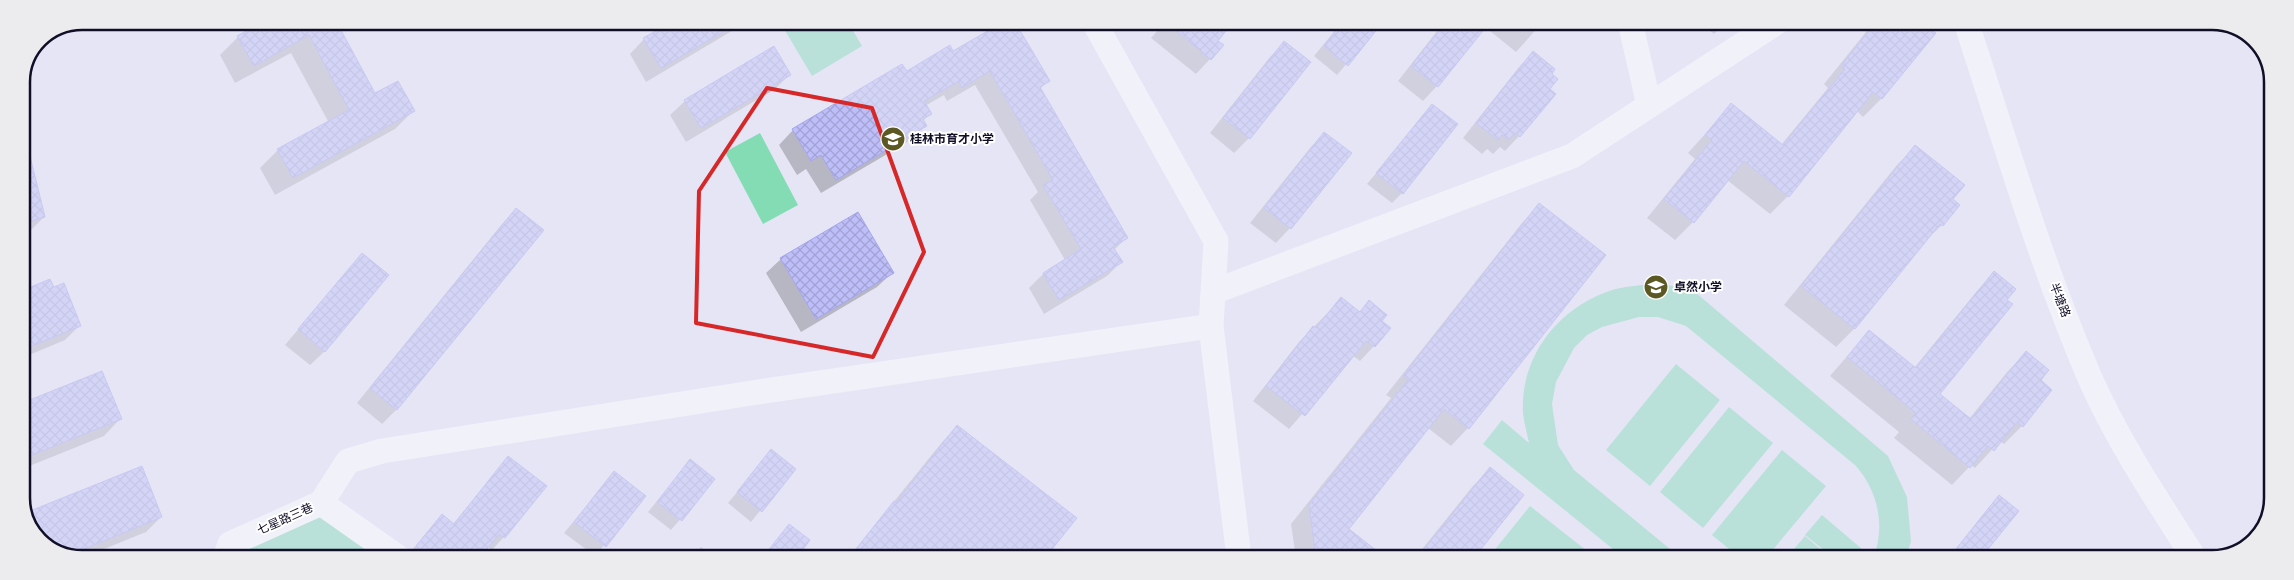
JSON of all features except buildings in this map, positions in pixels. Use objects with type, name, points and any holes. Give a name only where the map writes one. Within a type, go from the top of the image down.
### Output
[{"type":"street","points":[[1098,30],[1216,241],[1211,326],[1238,550]]},
{"type":"street","points":[[1632,30],[1649,105]]},
{"type":"street","points":[[1213,292],[1572,156],[1765,30]]},
{"type":"street","name":"半塘路","points":[[1969,30],[2049,272],[2090,377],[2138,470],[2189,550]]},
{"type":"street","points":[[321,503],[348,461],[382,451],[758,392],[1211,326]]},
{"type":"street","name":"七星路三巷","points":[[228,550],[230,544],[321,503],[388,550]]},
{"type":"highlighted area","points":[[767,88],[872,108],[924,252],[873,357],[696,323],[699,191]]},
{"type":"green space","points":[[785,30],[853,30],[862,46],[812,76]]},
{"type":"green space","points":[[760,133],[798,205],[763,224],[725,152]]},
{"type":"green space","points":[[1649,284],[1668,285],[1695,292],[1888,456],[1907,497],[1911,541],[1908,550],[1876,550],[1879,534],[1878,509],[1869,486],[1855,465],[1686,326],[1658,317],[1639,317],[1602,327],[1587,335],[1574,348],[1556,382],[1552,404],[1558,445],[1574,470],[1671,550],[1614,550],[1483,444],[1502,420],[1529,443],[1523,413],[1524,393],[1534,356],[1556,325],[1570,312],[1586,301],[1620,288]]},
{"type":"green space","points":[[1676,364],[1720,400],[1650,486],[1606,450]]},
{"type":"green space","points":[[1729,407],[1773,443],[1703,528],[1660,492]]},
{"type":"green space","points":[[1782,450],[1826,486],[1773,550],[1730,550],[1712,535]]},
{"type":"green space","points":[[321,503],[388,550],[239,550]]},
{"type":"green space","points":[[1530,506],[1586,550],[1494,550]]},
{"type":"green space","points":[[1822,515],[1862,549],[1824,550],[1805,535]]},
{"type":"green space","points":[[1805,536],[1821,550],[1793,550]]},
{"type":"place","name":"桂林市育才小学","points":[[893,139]]},
{"type":"place","name":"卓然小学","points":[[1656,287]]}]
